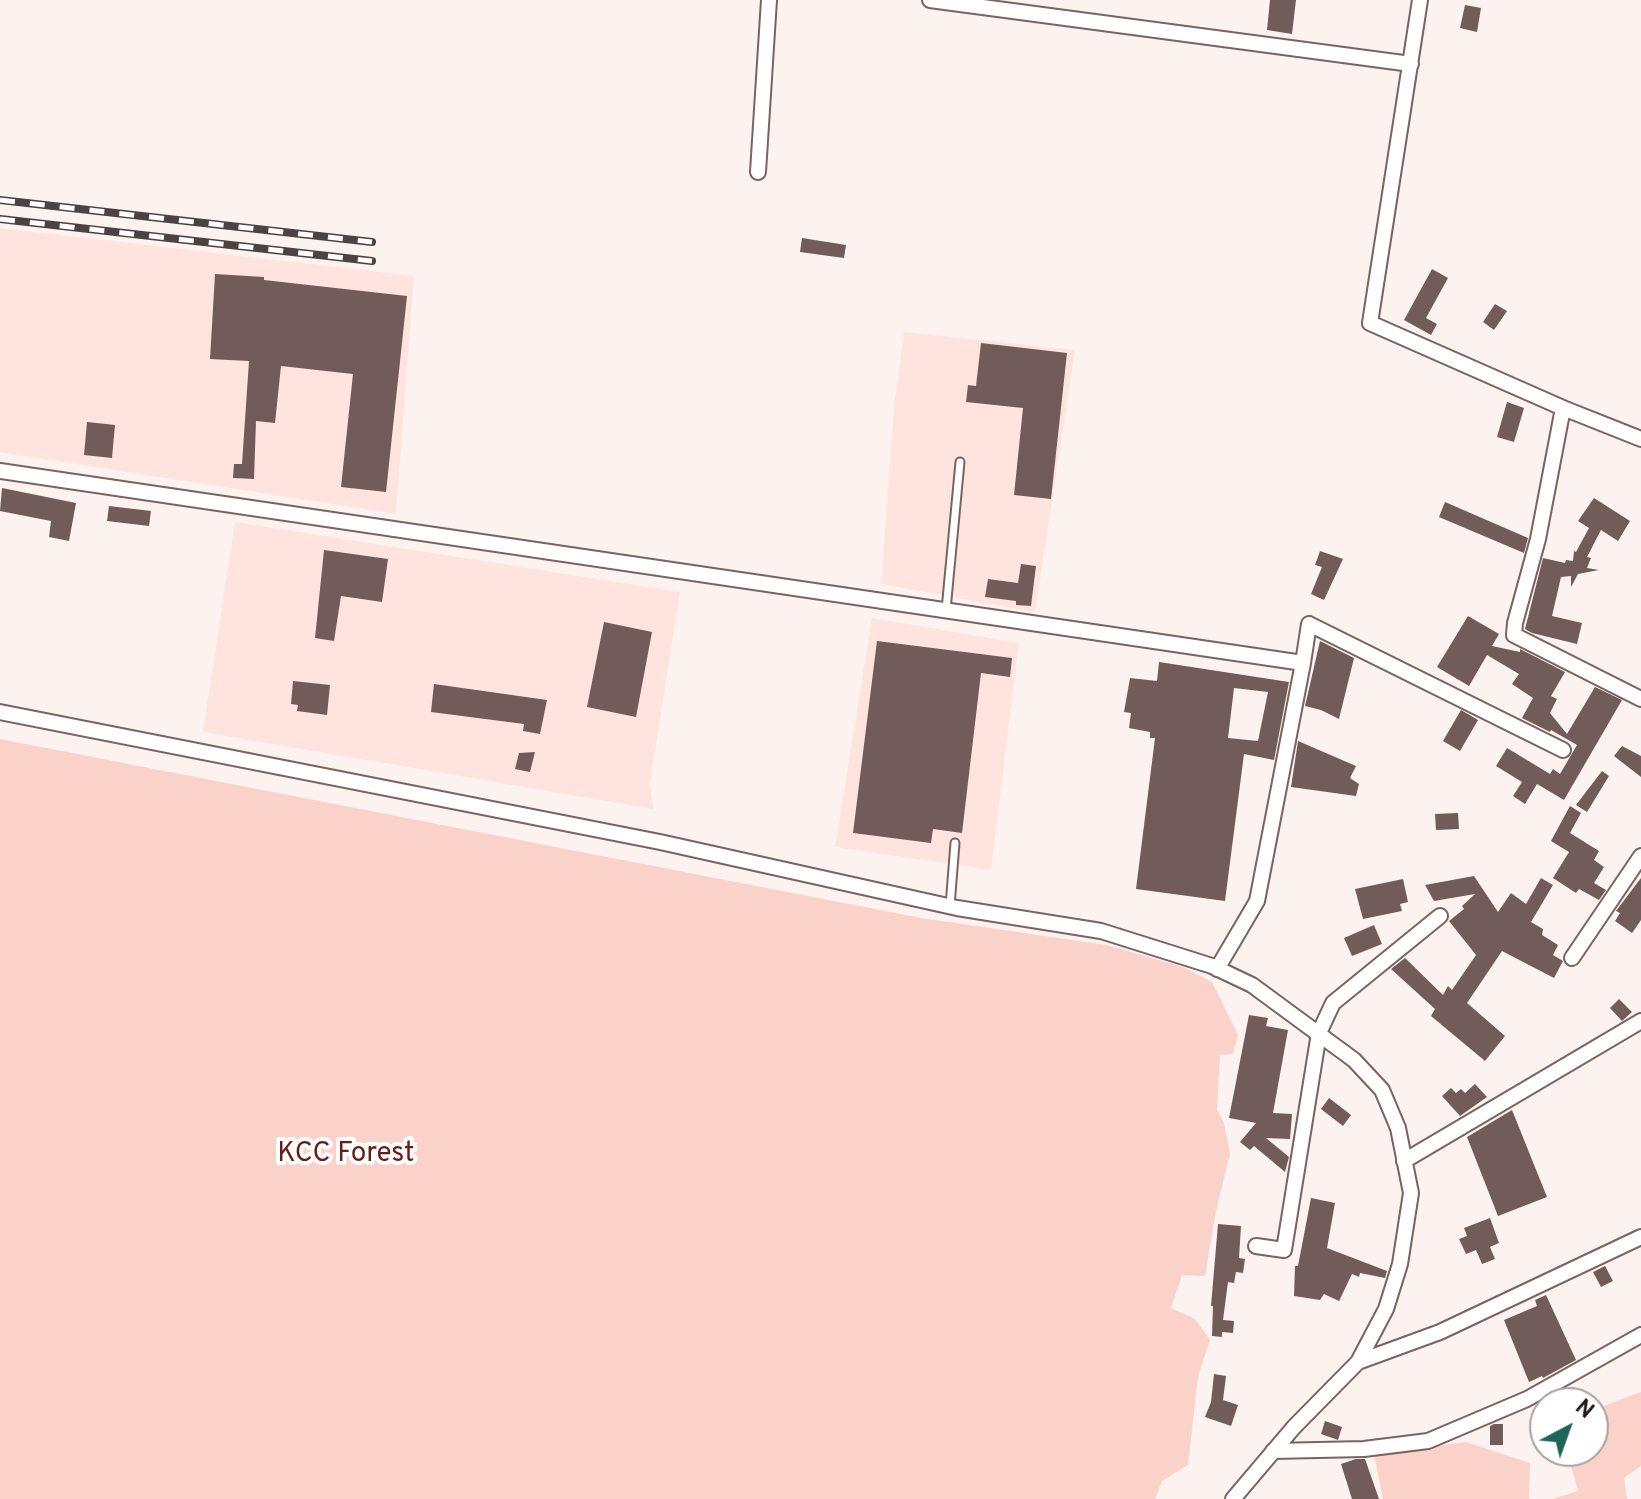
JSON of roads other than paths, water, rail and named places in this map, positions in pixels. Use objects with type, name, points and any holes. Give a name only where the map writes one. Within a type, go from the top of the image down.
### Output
[{"type":"street","points":[[758,172],[769,0]]},
{"type":"street","points":[[930,0],[1411,64]]},
{"type":"street","points":[[1420,0],[1370,323],[1641,439]]},
{"type":"street","points":[[1563,408],[1538,539],[1514,635],[1641,699]]},
{"type":"street","points":[[0,471],[1303,663]]},
{"type":"street","points":[[1217,969],[1257,901],[1309,624],[1563,750]]},
{"type":"street","points":[[0,712],[660,842],[950,906],[1101,931],[1217,969],[1252,985],[1354,1060],[1382,1090],[1398,1128],[1411,1193],[1400,1264],[1386,1309],[1358,1362],[1273,1451],[1233,1499]]},
{"type":"street","points":[[1572,958],[1641,856]]},
{"type":"street","points":[[1256,1246],[1284,1250],[1319,1033],[1333,1003],[1440,916]]},
{"type":"street","points":[[1404,1161],[1641,1021]]},
{"type":"street","points":[[1358,1362],[1440,1332],[1641,1237]]},
{"type":"street","points":[[1273,1451],[1364,1449],[1428,1441],[1527,1399],[1641,1335]]},
{"type":"lane","points":[[946,612],[960,462]]},
{"type":"lane","points":[[950,906],[955,843]]},
{"type":"railway","points":[[0,200],[372,242]]},
{"type":"railway","points":[[0,219],[372,261]]},
{"type":"park label","name":"KCC Forest","points":[[346,1155]]}]
